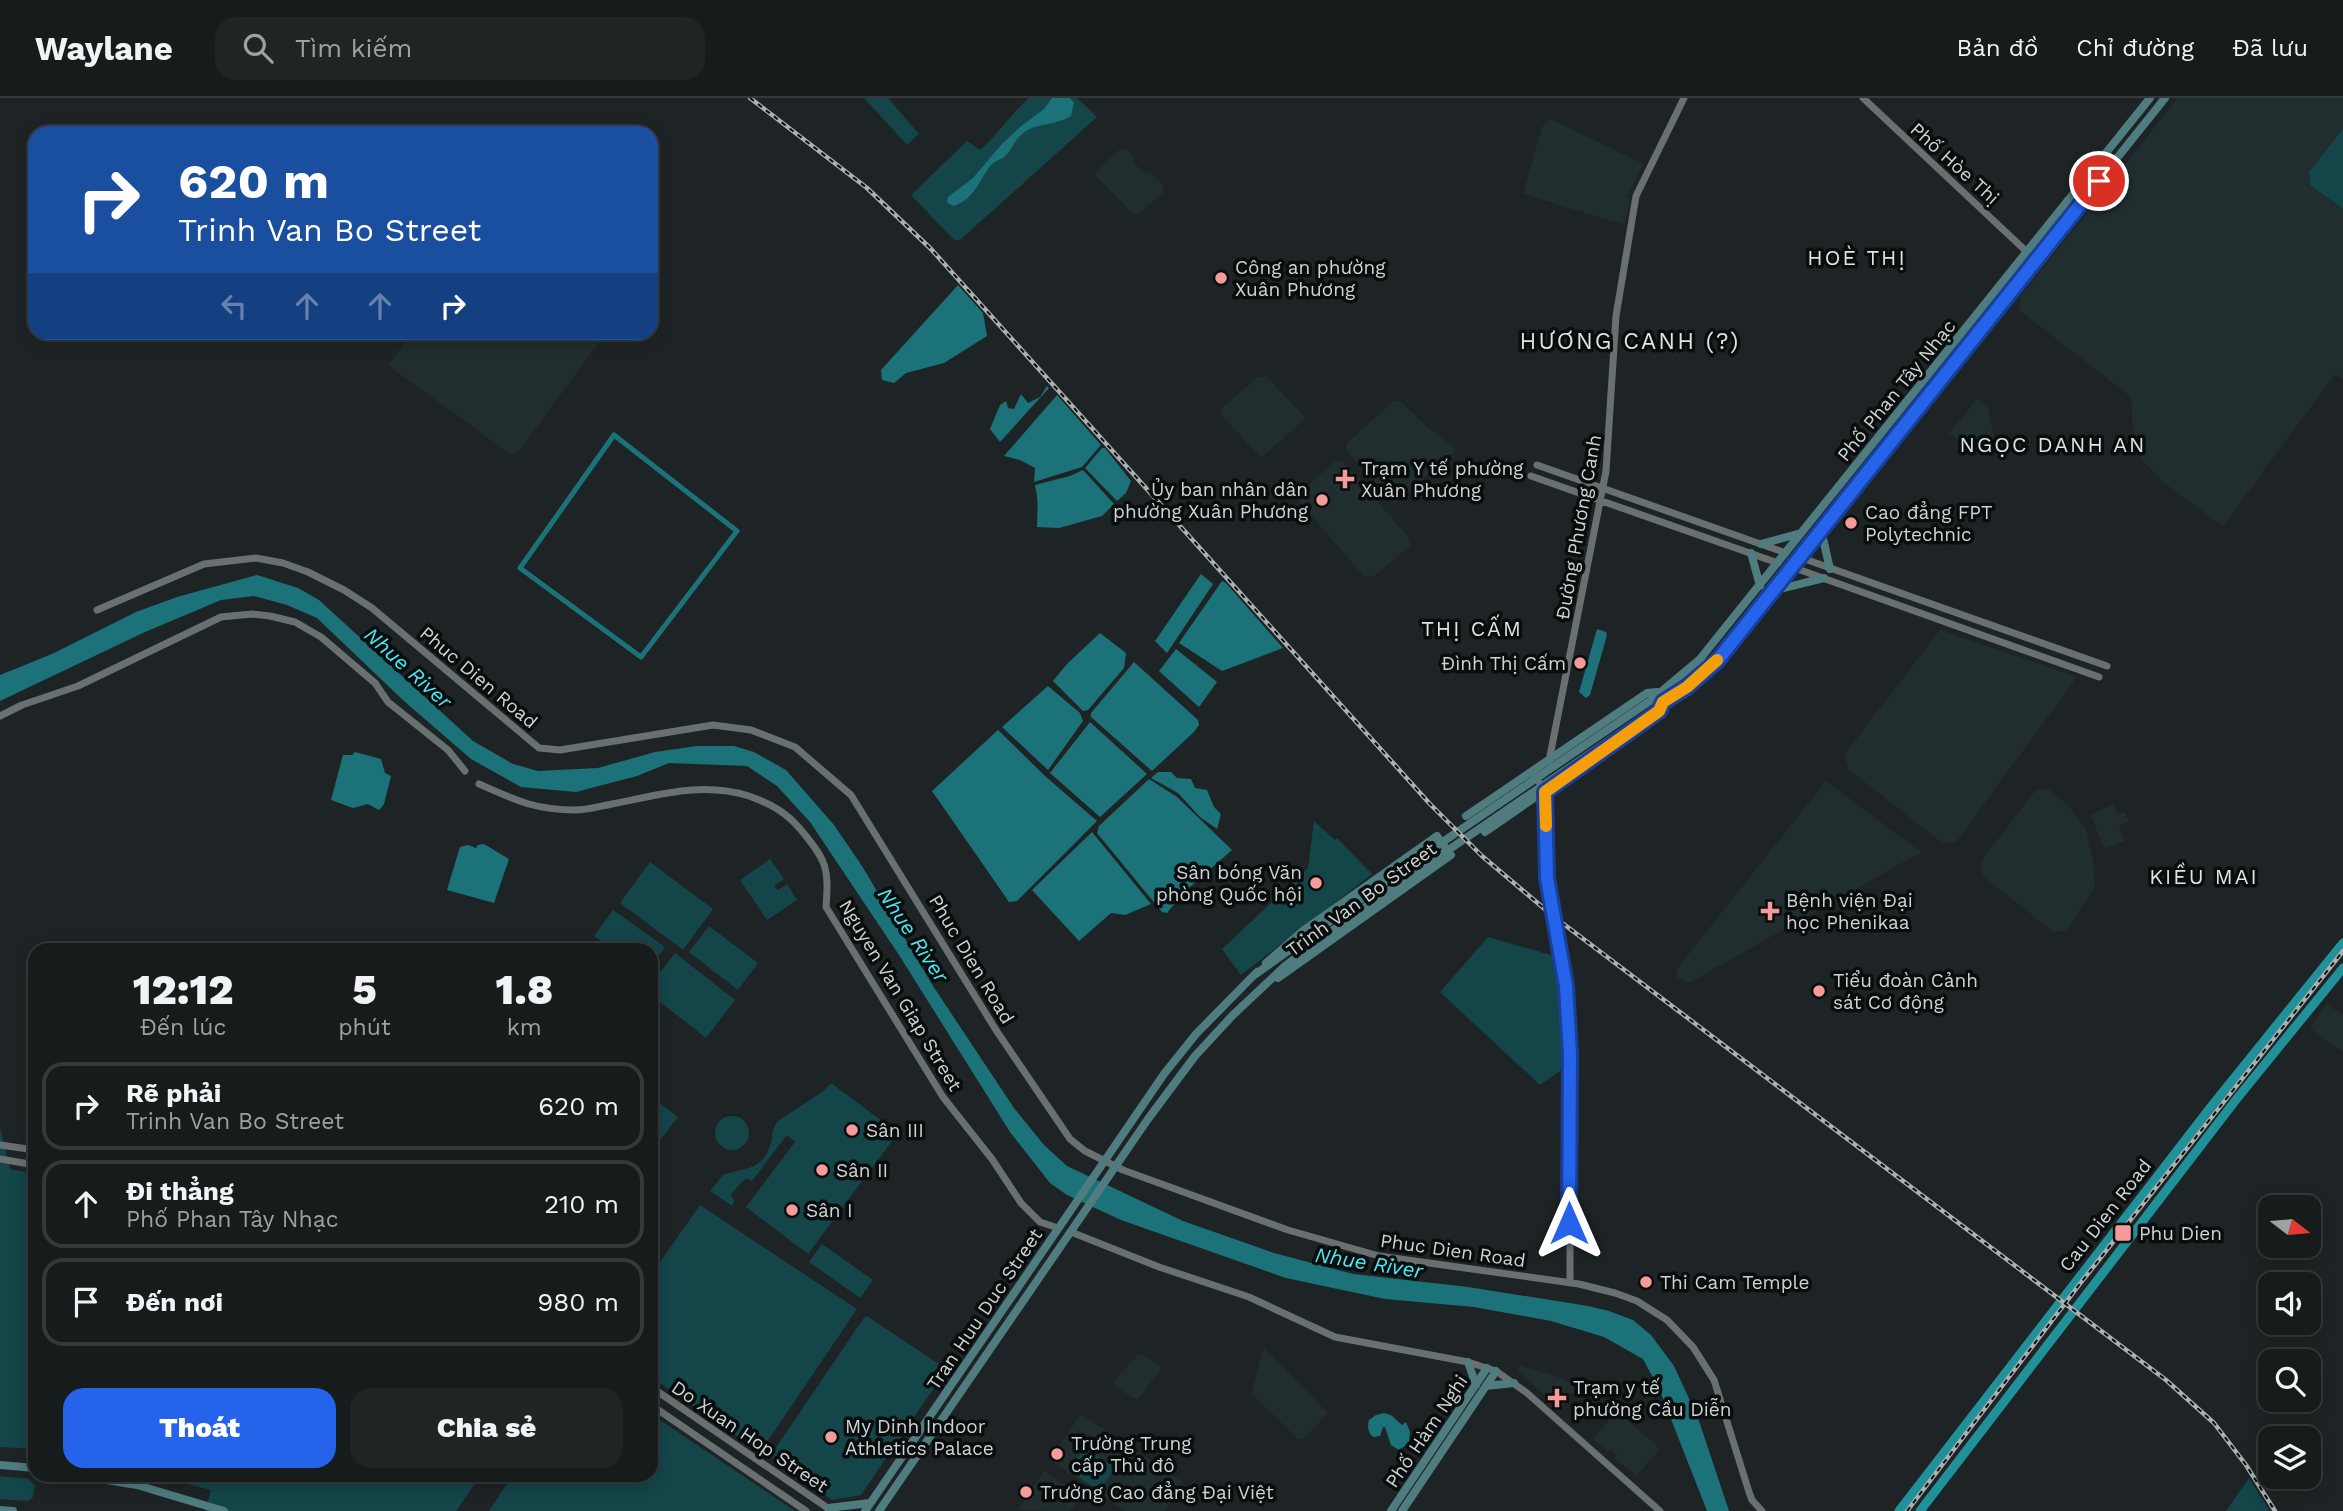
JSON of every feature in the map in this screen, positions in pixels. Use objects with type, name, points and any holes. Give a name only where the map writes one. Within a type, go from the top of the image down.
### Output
[{"type":"highway","name":"Cau Dien Road","points":[[1899,1511],[2210,1108],[2343,943]]},
{"type":"highway","name":"Cau Dien Road","points":[[1920,1511],[2235,1101],[2343,968]]},
{"type":"highway","points":[[2272,1032],[2283,1042]]},
{"type":"highway","points":[[2061,1301],[2074,1311]]},
{"type":"highway","points":[[2031,1339],[2044,1349]]},
{"type":"highway","points":[[1978,1408],[1992,1418]]},
{"type":"main road","name":"Phố Phan Tây Nhạc","points":[[1657,692],[1700,659],[2150,98]]},
{"type":"main road","name":"Phố Phan Tây Nhạc","points":[[1663,702],[1709,669],[2165,98]]},
{"type":"main road","points":[[2084,201],[2115,194],[2111,166]]},
{"type":"main road","points":[[1821,530],[1830,569]]},
{"type":"main road","points":[[1761,544],[1801,533]]},
{"type":"main road","points":[[1751,553],[1760,586]]},
{"type":"main road","points":[[1786,553],[1799,557]]},
{"type":"main road","points":[[1778,563],[1792,567]]},
{"type":"main road","points":[[1772,592],[1824,578]]},
{"type":"main road","points":[[1466,816],[1647,693],[1657,692]]},
{"type":"main road","name":"Trinh Van Bo Street","points":[[1253,976],[1650,701],[1657,692]]},
{"type":"main road","points":[[1485,832],[1659,711],[1663,702]]},
{"type":"main road","name":"Trinh Van Bo Street","points":[[1071,1231],[1195,1056],[1255,993],[1285,966],[1359,911],[1663,702]]},
{"type":"main road","name":"Trinh Van Bo Street","points":[[1058,1228],[1177,1057],[1226,1002],[1304,930],[1437,836],[1451,856],[1255,993]]},
{"type":"main road","name":"Tran Huu Duc Street","points":[[865,1511],[1058,1228]]},
{"type":"main road","name":"Tran Huu Duc Street","points":[[879,1511],[1071,1231]]},
{"type":"main road","points":[[1468,1362],[1476,1385]]},
{"type":"main road","name":"Phố Hàm Nghi","points":[[1391,1511],[1476,1385],[1492,1370]]},
{"type":"main road","name":"Phố Hàm Nghi","points":[[1402,1511],[1486,1386],[1492,1370]]},
{"type":"main road","points":[[961,1371],[971,1378]]},
{"type":"main road","points":[[1486,1386],[1514,1382]]},
{"type":"main road","points":[[0,1465],[28,1467]]},
{"type":"main road","points":[[119,1482],[224,1511]]},
{"type":"main road","points":[[830,1510],[870,1503]]},
{"type":"main road","points":[[0,1510],[13,1511]]},
{"type":"street","name":"Đường Phương Canh","points":[[1549,761],[1604,488],[1610,436],[1614,327],[1636,196],[1684,98]]},
{"type":"street","name":"Phố Hòe Thị","points":[[1863,98],[2027,252]]},
{"type":"street","points":[[1537,465],[1786,553]]},
{"type":"street","points":[[1531,476],[1778,563]]},
{"type":"street","points":[[1799,557],[2107,666]]},
{"type":"street","name":"Phuc Dien Road","points":[[97,610],[204,564],[256,558],[283,563],[344,590],[372,608],[539,748],[560,750],[713,725],[751,730],[795,747],[851,795],[985,1013],[1070,1139],[1102,1165],[1288,1230],[1379,1256],[1570,1283],[1637,1301],[1665,1318],[1692,1347],[1719,1390],[1749,1492],[1762,1511]]},
{"type":"street","points":[[1792,567],[2099,677]]},
{"type":"street","points":[[1942,621],[1947,610]]},
{"type":"street","points":[[0,716],[22,705],[78,686],[221,617],[253,614],[270,616],[295,622],[321,637],[368,676],[388,702],[448,750],[465,771]]},
{"type":"street","points":[[1532,772],[1545,792],[1547,878],[1566,986],[1570,1054],[1570,1283]]},
{"type":"street","name":"Nguyen Van Giap Street","points":[[479,784],[541,809],[580,810],[665,793],[706,788],[722,789],[776,806],[790,816],[824,863],[829,877],[826,907],[928,1074],[992,1159],[1021,1203],[1040,1222],[1058,1228]]},
{"type":"street","points":[[0,1145],[28,1149]]},
{"type":"street","points":[[0,1159],[28,1164]]},
{"type":"street","points":[[1071,1231],[1159,1267],[1231,1290],[1335,1337],[1468,1362],[1492,1370],[1514,1382],[1660,1511]]},
{"type":"street","name":"Do Xuan Hop Street","points":[[658,1392],[830,1510]]},
{"type":"street","name":"Do Xuan Hop Street","points":[[658,1410],[806,1511]]},
{"type":"shaded area","points":[[864,98],[888,98],[919,134],[907,145]]},
{"type":"shaded area","points":[[1029,98],[1077,98],[1097,117],[960,240],[954,240],[911,195],[967,141],[980,150]]},
{"type":"shaded area","points":[[1052,98],[1070,98],[1074,103],[1071,116],[1027,131],[1007,154],[992,164],[967,199],[953,206],[947,202],[948,197],[973,178],[1001,145],[1044,109]]},
{"type":"shaded area","points":[[2178,98],[2343,98],[2343,129],[2309,173],[2310,185],[2343,209],[2343,379],[2335,374],[2223,526],[2163,482],[2141,459],[2133,432],[2131,397],[2019,310],[2021,296]]},
{"type":"shaded area","points":[[1550,119],[1644,164],[1627,196],[1630,199],[1625,225],[1523,194],[1542,127]]},
{"type":"shaded area","points":[[2343,129],[2343,209],[2310,185],[2309,172]]},
{"type":"shaded area","points":[[1120,149],[1126,149],[1143,172],[1149,172],[1163,185],[1164,192],[1138,214],[1132,213],[1095,175]]},
{"type":"shaded area","points":[[958,285],[983,313],[987,336],[944,363],[906,373],[894,383],[882,380],[881,370]]},
{"type":"shaded area","points":[[408,340],[601,340],[519,451],[510,454],[388,365]]},
{"type":"shaded area","points":[[1266,376],[1306,418],[1261,458],[1221,414],[1221,409],[1258,377]]},
{"type":"shaded area","points":[[1047,386],[1049,388],[1000,442],[990,429],[1000,405],[1006,401],[1008,408],[1014,409],[1021,394],[1028,403],[1040,397]]},
{"type":"shaded area","points":[[1057,395],[1101,445],[1082,467],[1034,482],[1035,468],[1004,456]]},
{"type":"shaded area","points":[[1977,399],[1988,408],[1994,439],[1964,445],[1949,433]]},
{"type":"shaded area","points":[[1394,401],[1400,401],[1428,428],[1456,449],[1395,504],[1347,451],[1347,443]]},
{"type":"shaded area","points":[[1102,448],[1105,448],[1131,481],[1126,493],[1117,501],[1085,468]]},
{"type":"shaded area","points":[[1337,460],[1342,461],[1410,539],[1410,546],[1374,576],[1364,576],[1298,500],[1298,494]]},
{"type":"shaded area","points":[[1083,470],[1114,504],[1102,516],[1059,528],[1037,527],[1035,485]]},
{"type":"shaded area","points":[[1201,574],[1213,584],[1167,653],[1155,641]]},
{"type":"shaded area","points":[[257,575],[298,588],[319,600],[473,741],[513,764],[538,771],[598,768],[655,752],[697,746],[734,746],[754,752],[786,770],[834,825],[862,866],[933,986],[1014,1108],[1044,1145],[1067,1166],[1183,1221],[1274,1253],[1353,1274],[1468,1287],[1588,1306],[1633,1320],[1651,1335],[1674,1366],[1698,1418],[1729,1511],[1707,1511],[1660,1391],[1643,1359],[1604,1337],[1551,1321],[1474,1307],[1385,1299],[1286,1278],[1121,1220],[1067,1195],[1050,1183],[1010,1132],[899,955],[810,822],[777,786],[747,766],[669,763],[637,776],[576,792],[521,787],[471,759],[404,701],[317,618],[287,605],[254,596],[221,600],[145,632],[0,701],[0,675],[52,654],[136,612],[177,597]]},
{"type":"shaded area","points":[[1222,581],[1283,648],[1222,671],[1179,643]]},
{"type":"shaded area","points":[[1597,629],[1607,635],[1590,695],[1586,698],[1579,692]]},
{"type":"shaded area","points":[[1940,630],[2077,677],[1956,842],[1944,844],[1848,769],[1844,755]]},
{"type":"shaded area","points":[[1100,633],[1126,653],[1124,668],[1088,710],[1083,711],[1053,681]]},
{"type":"shaded area","points":[[1176,649],[1217,682],[1199,707],[1159,671]]},
{"type":"shaded area","points":[[1134,662],[1198,720],[1199,725],[1152,771],[1091,717],[1091,713]]},
{"type":"shaded area","points":[[1048,686],[1080,713],[1083,721],[1048,770],[1002,727]]},
{"type":"shaded area","points":[[1090,722],[1147,774],[1100,817],[1050,773]]},
{"type":"shaded area","points":[[998,730],[1097,821],[1017,901],[1009,902],[932,791]]},
{"type":"shaded area","points":[[355,752],[381,759],[385,773],[391,776],[384,804],[379,810],[368,804],[353,808],[331,800],[343,755],[352,755]]},
{"type":"shaded area","points":[[1158,772],[1171,772],[1177,778],[1191,779],[1195,788],[1207,790],[1214,807],[1221,814],[1217,829],[1200,817],[1178,793],[1151,778]]},
{"type":"shaded area","points":[[1149,779],[1177,797],[1232,850],[1182,894],[1167,913],[1162,912],[1097,833],[1099,826]]},
{"type":"shaded area","name":"Bệnh viện Đại học Phenikaa","points":[[1826,781],[1921,852],[1689,983],[1677,977],[1677,969]]},
{"type":"shaded area","points":[[2047,788],[2069,806],[2086,829],[2093,858],[2095,887],[2066,931],[2054,932],[1983,876],[1981,861],[2036,790]]},
{"type":"shaded area","points":[[2113,804],[2118,814],[2125,812],[2129,821],[2119,826],[2124,841],[2104,849],[2091,815]]},
{"type":"shaded area","points":[[1314,821],[1335,840],[1337,838],[1372,874],[1241,975],[1222,949],[1308,868]]},
{"type":"shaded area","points":[[1092,832],[1151,904],[1125,915],[1111,913],[1079,941],[1032,890]]},
{"type":"shaded area","points":[[484,844],[509,859],[494,903],[447,890],[460,847],[468,845],[476,848]]},
{"type":"shaded area","points":[[770,859],[784,879],[774,886],[778,890],[787,884],[797,900],[767,920],[740,880]]},
{"type":"shaded area","points":[[650,862],[713,909],[683,950],[620,903]]},
{"type":"shaded area","points":[[613,910],[665,947],[658,956],[658,943],[604,943],[594,936]]},
{"type":"shaded area","points":[[709,926],[758,963],[738,990],[689,952]]},
{"type":"shaded area","points":[[1488,937],[1561,958],[1571,1063],[1540,1085],[1440,992]]},
{"type":"shaded area","points":[[675,953],[735,1000],[706,1038],[658,1000],[658,975]]},
{"type":"shaded area","points":[[2326,1004],[2343,1015],[2343,1052],[2310,1028]]},
{"type":"shaded area","points":[[831,1083],[898,1133],[808,1254],[746,1207],[795,1142],[787,1135],[752,1181],[746,1178],[731,1194],[734,1201],[732,1206],[710,1191],[723,1175],[759,1163],[768,1151],[778,1121]]},
{"type":"shaded area","points":[[658,1102],[678,1117],[660,1140],[658,1138]]},
{"type":"shaded area","points":[[732,1116],[744,1121],[749,1133],[744,1145],[732,1150],[720,1145],[715,1133],[720,1121]]},
{"type":"shaded area","points":[[0,1128],[10,1169],[28,1173],[28,1449],[0,1447]]},
{"type":"shaded area","points":[[700,1205],[857,1309],[763,1448],[757,1450],[658,1382],[658,1265]]},
{"type":"shaded area","points":[[822,1244],[873,1280],[860,1298],[809,1262]]},
{"type":"shaded area","points":[[867,1316],[942,1366],[944,1373],[861,1495],[832,1500],[772,1459],[771,1455]]},
{"type":"shaded area","points":[[1264,1348],[1328,1413],[1304,1439],[1298,1439],[1251,1393]]},
{"type":"shaded area","points":[[1142,1354],[1162,1367],[1139,1398],[1134,1399],[1113,1382]]},
{"type":"shaded area","name":"Trạm y tế phường Cầu Diễn","points":[[1520,1365],[1558,1377],[1577,1387],[1559,1409],[1518,1371]]},
{"type":"shaded area","points":[[1617,1411],[1660,1449],[1636,1476],[1616,1459],[1617,1455],[1611,1450],[1608,1452],[1593,1439]]},
{"type":"shaded area","points":[[1384,1413],[1391,1415],[1402,1425],[1406,1422],[1410,1432],[1409,1443],[1399,1450],[1391,1445],[1385,1427],[1380,1436],[1374,1437],[1369,1432],[1369,1420]]},
{"type":"shaded area","points":[[1081,1414],[1183,1482],[1165,1511],[1125,1511],[1050,1460]]},
{"type":"shaded area","points":[[658,1419],[795,1511],[489,1511],[508,1482],[658,1482]]},
{"type":"shaded area","points":[[1085,1447],[1115,1468],[1099,1491],[1069,1470]]},
{"type":"shaded area","points":[[1044,1471],[1081,1496],[1070,1511],[1018,1510]]},
{"type":"shaded area","points":[[0,1476],[28,1479],[28,1482],[35,1486],[33,1497],[28,1501],[0,1499]]},
{"type":"shaded area","points":[[2249,1478],[2270,1511],[2226,1511]]},
{"type":"shaded area","points":[[180,1482],[476,1482],[456,1511],[205,1511],[211,1490]]},
{"type":"waterway","points":[[614,435],[737,531],[641,657],[520,568],[614,435]]},
{"type":"railway","points":[[750,98],[867,188],[931,249],[1430,804],[1482,856],[1553,916],[2166,1380],[2214,1423],[2246,1465],[2275,1511]]},
{"type":"railway","points":[[1907,1511],[2079,1285],[2343,951]]},
{"type":"slow traffic","points":[[1546,826],[1545,792],[1659,711],[1663,702],[1687,687],[1717,660]]},
{"type":"place","name":"Công an phường Xuân Phương","points":[[1221,278]]},
{"type":"place","name":"Trạm Y tế phường Xuân Phương","points":[[1345,479]]},
{"type":"place","name":"Ủy ban nhân dân phường Xuân Phương","points":[[1322,500]]},
{"type":"place","name":"Cao đẳng FPT Polytechnic","points":[[1851,523]]},
{"type":"place","name":"Đình Thị Cấm","points":[[1580,663]]},
{"type":"place","name":"Sân bóng Văn phòng Quốc hội","points":[[1316,883]]},
{"type":"place","name":"Bệnh viện Đại học Phenikaa","points":[[1770,911]]},
{"type":"place","name":"Tiểu đoàn Cảnh sát Cơ động","points":[[1819,991]]},
{"type":"place","name":"Sân III","points":[[852,1130]]},
{"type":"place","name":"Sân II","points":[[822,1170]]},
{"type":"place","name":"Sân I","points":[[792,1210]]},
{"type":"place","name":"Phu Dien","points":[[2123,1233]]},
{"type":"place","name":"Thi Cam Temple","points":[[1646,1282]]},
{"type":"place","name":"Trạm y tế phường Cầu Diễn","points":[[1557,1398]]},
{"type":"place","name":"My Dinh Indoor Athletics Palace","points":[[831,1437]]},
{"type":"place","name":"Trường Trung cấp Thủ đô","points":[[1057,1454]]},
{"type":"place","name":"Trường Cao đẳng Đại Việt","points":[[1026,1492]]},
{"type":"district","name":"HOÈ THỊ","points":[[1857,258]]},
{"type":"district","name":"HƯƠNG CANH (?)","points":[[1630,341]]},
{"type":"district","name":"NGỌC DANH AN","points":[[2053,445]]},
{"type":"district","name":"THỊ CẤM","points":[[1472,629]]},
{"type":"district","name":"KIỀU MAI","points":[[2204,877]]},
{"type":"route","points":[[1569,1223],[1570,1054],[1566,986],[1547,878],[1545,792],[1659,711],[1663,702],[1687,687],[1717,661],[2099,181]]},
{"type":"water label","name":"Nhue River","points":[[408,668]]},
{"type":"water label","name":"Nhue River","points":[[913,935]]},
{"type":"water label","name":"Nhue River","points":[[1369,1263]]}]
